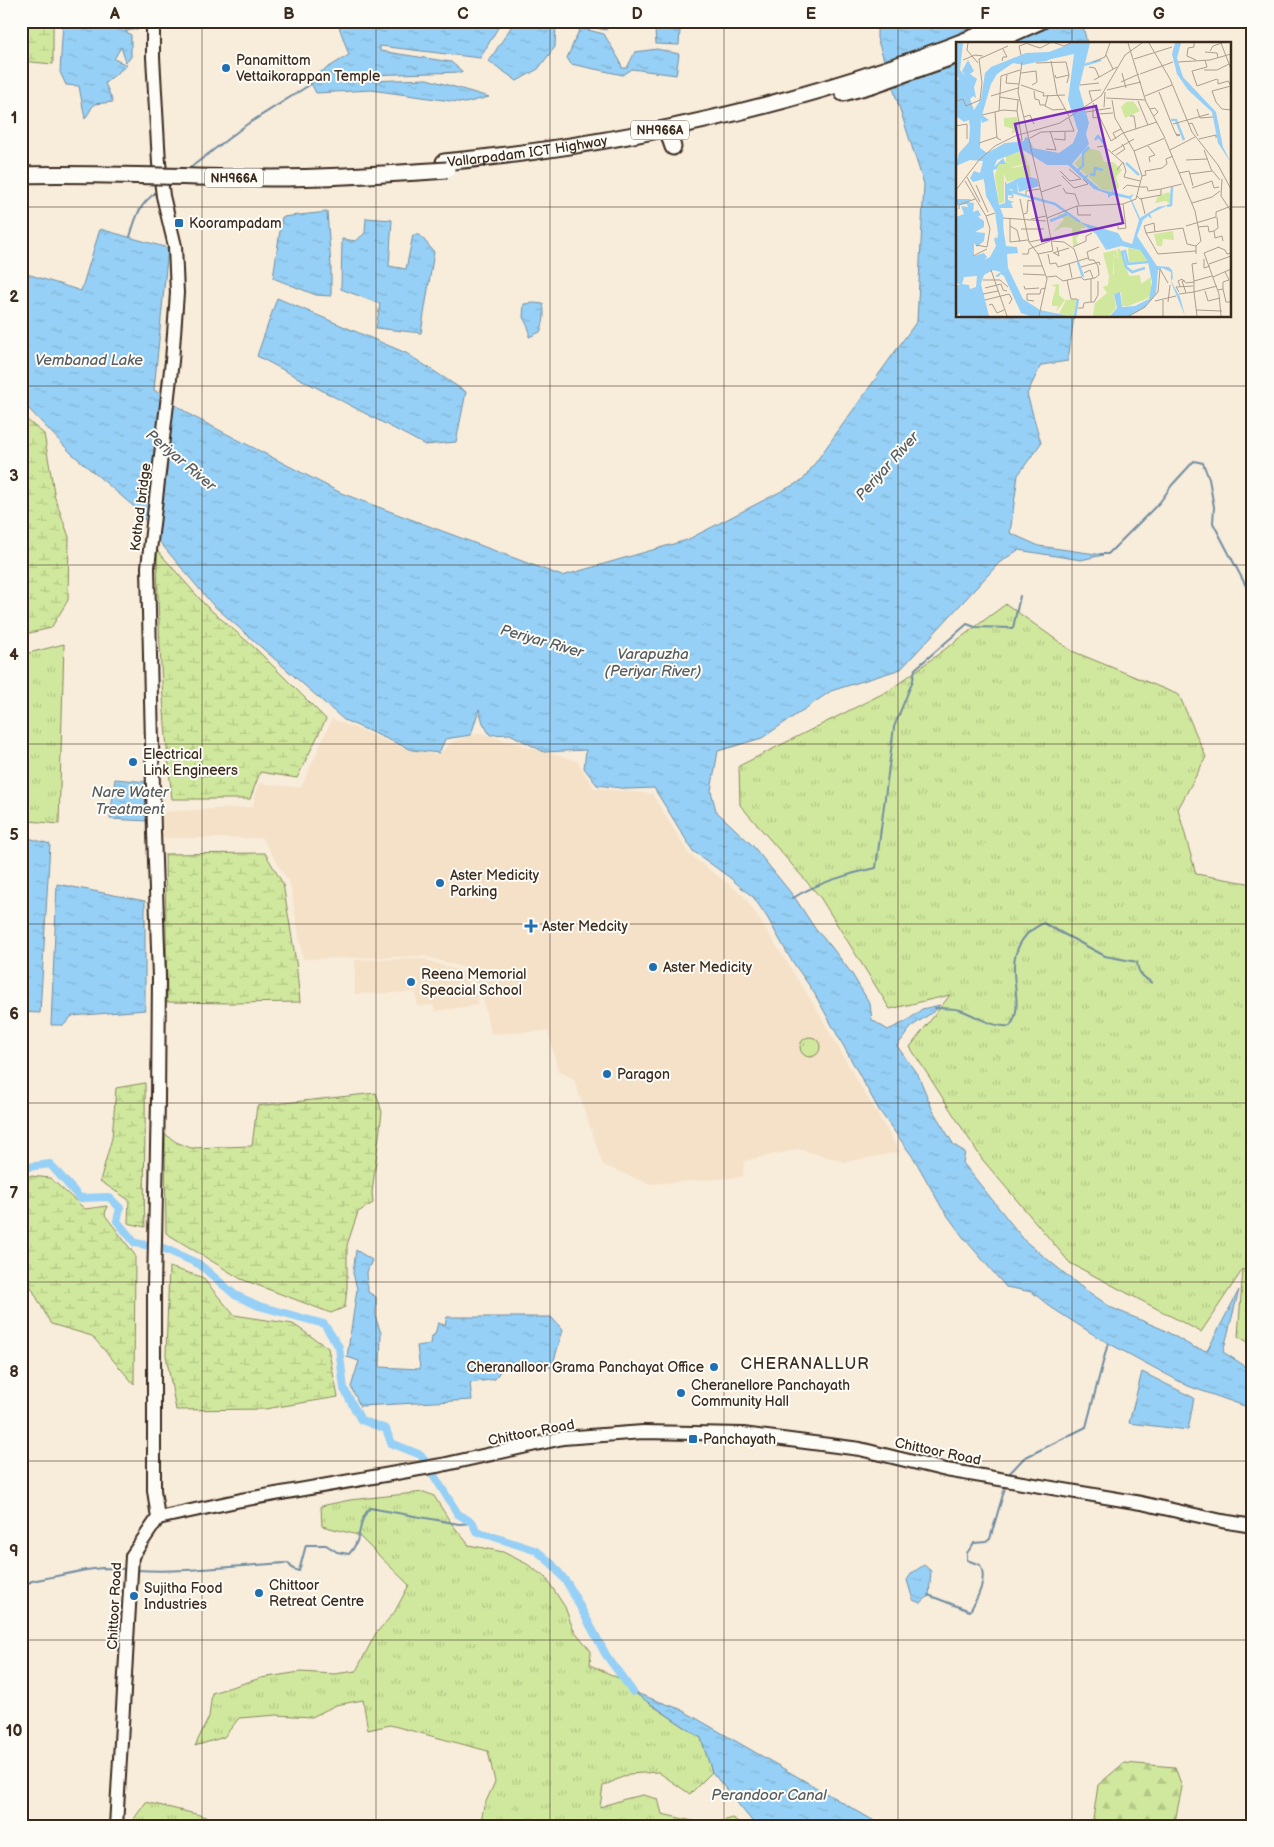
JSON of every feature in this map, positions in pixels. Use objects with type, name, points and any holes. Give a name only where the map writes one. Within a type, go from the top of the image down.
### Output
[{"type":"highway","name":"Vallarpadam ICT Highway","points":[[963,42],[1014,21]]},
{"type":"highway","points":[[994,42],[1041,21]]},
{"type":"highway","name":"Vallarpadam ICT Highway","points":[[21,175],[69,174],[272,178],[354,176],[446,166],[555,158],[672,143],[764,116],[873,79],[956,45]]},
{"type":"highway","name":"Vallarpadam ICT Highway","points":[[21,165],[68,164],[168,168],[315,169],[446,166],[559,148],[682,119],[761,107],[956,56]]},
{"type":"main road","name":"Kothad bridge","points":[[153,21],[152,57],[158,164],[163,196],[175,246],[177,294],[172,361],[148,567],[159,977],[154,1288],[154,1490],[158,1518]]},
{"type":"main road","name":"Chittoor Road","points":[[116,1826],[132,1556],[158,1518],[241,1500],[442,1465],[563,1438],[643,1432],[743,1434],[860,1449],[946,1470],[1141,1503],[1253,1526]]},
{"type":"shaded area","name":"Aster Medcity","points":[[332,719],[407,749],[437,755],[454,741],[479,733],[577,761],[594,788],[652,794],[689,854],[744,896],[815,1006],[900,1152],[845,1162],[799,1149],[744,1161],[743,1177],[650,1184],[603,1165],[574,1079],[558,1071],[548,1031],[491,1034],[481,991],[465,968],[424,956],[303,959],[290,884],[262,838],[158,838],[158,812],[253,807],[258,783],[301,788]]},
{"type":"shaded area","name":"Reena Memorial Speacial School","points":[[424,959],[466,973],[468,991],[476,991],[478,1005],[435,1011],[433,1005],[417,1006],[416,992],[355,994],[355,960]]},
{"type":"green space","points":[[21,21],[53,21],[53,64],[21,61]]},
{"type":"green space","points":[[21,415],[44,434],[55,498],[69,537],[68,600],[51,628],[21,635]]},
{"type":"green space","points":[[157,550],[206,606],[256,649],[326,719],[297,778],[260,772],[250,799],[172,799],[158,612]]},
{"type":"green space","points":[[1006,604],[1072,651],[1179,695],[1206,757],[1178,809],[1196,874],[1253,884],[1253,1345],[1238,1336],[1243,1269],[1201,1332],[1070,1263],[982,1159],[910,1047],[950,995],[890,1009],[820,897],[740,805],[739,766],[890,690]]},
{"type":"green space","points":[[64,644],[59,824],[21,820],[21,655]]},
{"type":"green space","points":[[265,853],[283,884],[296,962],[300,1002],[167,1002],[165,854]]},
{"type":"green space","points":[[806,1037],[814,1037],[820,1043],[820,1051],[814,1057],[806,1057],[800,1051],[800,1043]]},
{"type":"green space","points":[[145,1083],[145,1227],[128,1223],[129,1200],[100,1181],[112,1138],[116,1088]]},
{"type":"green space","points":[[376,1093],[382,1112],[372,1193],[373,1203],[358,1212],[347,1245],[345,1307],[331,1313],[241,1279],[166,1233],[165,1134],[176,1142],[191,1148],[252,1146],[257,1106]]},
{"type":"green space","points":[[21,1175],[50,1178],[85,1209],[107,1206],[105,1215],[135,1255],[134,1384],[92,1336],[51,1324],[30,1285],[21,1293]]},
{"type":"green space","points":[[169,1267],[202,1277],[234,1315],[293,1324],[328,1348],[338,1397],[265,1409],[176,1410],[166,1355]]},
{"type":"green space","points":[[424,1492],[434,1496],[451,1523],[469,1545],[503,1552],[527,1564],[546,1578],[565,1607],[573,1629],[591,1651],[590,1665],[625,1681],[650,1704],[701,1738],[712,1772],[690,1794],[658,1772],[629,1774],[603,1786],[600,1807],[643,1795],[658,1799],[662,1814],[710,1825],[732,1818],[745,1826],[480,1826],[484,1806],[495,1782],[488,1751],[390,1725],[368,1730],[363,1700],[336,1705],[312,1717],[277,1715],[239,1718],[224,1737],[195,1746],[209,1717],[212,1693],[261,1678],[300,1672],[334,1674],[356,1671],[376,1633],[394,1613],[409,1585],[358,1535],[322,1526],[321,1506],[350,1500]]},
{"type":"green space","points":[[1124,1763],[1175,1767],[1182,1787],[1174,1826],[1092,1826],[1098,1785]]},
{"type":"green space","points":[[146,1802],[209,1818],[210,1826],[131,1826],[131,1823]]},
{"type":"water","points":[[63,21],[139,21],[139,29],[125,31],[131,35],[131,57],[126,62],[121,47],[114,59],[127,65],[105,83],[113,102],[94,104],[85,119],[79,86],[66,85],[60,72]]},
{"type":"water","points":[[337,21],[502,21],[480,58],[380,46],[380,51],[451,62],[463,72],[366,75],[369,81],[427,79],[489,97],[465,103],[371,90],[316,93],[309,79],[349,55]]},
{"type":"water","points":[[515,21],[546,21],[556,24],[555,47],[538,69],[517,81],[489,61]]},
{"type":"water","points":[[586,21],[611,21],[606,30],[585,26]]},
{"type":"water","name":"Varapuzha (Periyar River)","points":[[877,21],[1082,21],[1087,42],[956,42],[956,318],[1074,318],[1068,361],[1041,365],[1027,394],[1041,443],[1018,475],[1010,533],[1039,546],[1103,555],[1081,560],[1018,550],[999,563],[901,669],[831,691],[762,738],[718,751],[711,791],[716,811],[753,846],[795,898],[816,930],[852,974],[870,1004],[872,1020],[888,1030],[907,1021],[922,1009],[940,1005],[936,1010],[912,1026],[897,1046],[919,1077],[933,1111],[954,1145],[965,1152],[963,1163],[1025,1241],[1080,1286],[1112,1308],[1162,1329],[1193,1347],[1207,1351],[1239,1290],[1223,1352],[1253,1371],[1253,1409],[1188,1386],[1099,1338],[1052,1308],[1032,1292],[1006,1287],[963,1237],[942,1208],[915,1160],[879,1110],[813,991],[790,958],[754,898],[693,851],[654,788],[628,789],[597,785],[584,768],[586,750],[544,752],[510,734],[490,735],[483,723],[479,709],[471,735],[445,739],[439,753],[412,750],[344,720],[212,604],[158,540],[139,511],[71,453],[27,407],[21,407],[21,272],[81,291],[100,229],[168,248],[154,390],[192,416],[341,493],[562,576],[687,540],[803,480],[917,321],[924,184],[877,38]]},
{"type":"water","points":[[660,24],[680,30],[679,45],[656,44],[655,30]]},
{"type":"water","points":[[580,28],[604,34],[620,61],[622,68],[627,68],[635,52],[657,49],[679,54],[676,75],[632,69],[623,75],[571,64],[567,58]]},
{"type":"water","points":[[327,212],[331,296],[316,295],[273,278],[282,217]]},
{"type":"water","points":[[366,218],[392,220],[389,266],[406,269],[413,235],[420,235],[434,252],[421,333],[376,328],[380,304],[341,289],[342,239],[356,241],[365,233]]},
{"type":"water","points":[[277,298],[406,353],[466,392],[456,442],[425,445],[257,356]]},
{"type":"water","points":[[524,304],[543,304],[544,318],[540,332],[529,337],[529,329],[523,317]]},
{"type":"water","name":"Nare Water Treatment","points":[[115,779],[147,782],[148,821],[110,819]]},
{"type":"water","points":[[21,836],[50,844],[40,1013],[21,1012]]},
{"type":"water","points":[[57,884],[145,901],[145,1010],[72,1016],[64,1025],[51,1025]]},
{"type":"water","points":[[356,1250],[372,1260],[367,1272],[368,1292],[376,1297],[376,1319],[381,1333],[380,1367],[420,1369],[417,1346],[430,1344],[431,1337],[435,1334],[438,1323],[445,1325],[447,1317],[551,1317],[563,1330],[552,1367],[502,1368],[495,1379],[470,1383],[472,1400],[360,1406],[351,1387],[359,1361],[347,1357],[357,1289],[353,1273]]},
{"type":"water","points":[[1142,1372],[1194,1398],[1188,1430],[1129,1423]]},
{"type":"water","points":[[924,1565],[931,1571],[929,1596],[920,1603],[913,1600],[907,1580],[912,1573]]},
{"type":"water","name":"Perandoor Canal","points":[[633,1692],[680,1709],[883,1826],[756,1826],[712,1772],[701,1738]]},
{"type":"waterway","points":[[186,171],[246,125],[311,84]]},
{"type":"waterway","points":[[130,237],[142,206],[158,191]]},
{"type":"waterway","points":[[1100,554],[1108,554],[1160,502],[1172,485],[1194,461],[1203,463],[1209,479],[1214,507],[1213,523],[1246,586],[1253,594]]},
{"type":"waterway","points":[[793,898],[833,880],[876,868],[894,727],[913,680],[915,669],[967,624],[975,627],[1013,628],[1020,596]]},
{"type":"waterway","points":[[935,1008],[960,1010],[990,1023],[1010,1026],[1015,1016],[1017,1005],[1014,970],[1015,958],[1019,946],[1027,934],[1043,923],[1105,956],[1137,962],[1138,970],[1152,983]]},
{"type":"waterway","points":[[21,1168],[50,1164],[80,1198],[109,1197],[120,1208],[117,1221],[135,1243],[163,1248],[199,1264],[235,1295],[259,1306],[324,1324],[339,1347],[344,1389],[361,1420],[386,1429],[391,1443],[421,1455],[458,1514],[473,1523],[476,1531],[537,1551],[552,1564],[568,1584],[606,1655],[633,1692]]},
{"type":"waterway","points":[[1008,1475],[1024,1458],[1086,1427],[1108,1343]]},
{"type":"waterway","points":[[928,1595],[970,1611],[981,1589],[983,1576],[980,1565],[967,1560],[967,1553],[974,1543],[986,1542],[990,1539],[1006,1484]]},
{"type":"waterway","points":[[137,1570],[194,1570],[288,1563],[293,1569],[299,1571],[306,1545],[326,1545],[337,1552],[349,1554],[356,1543],[363,1518],[370,1508],[459,1524],[473,1523]]},
{"type":"waterway","points":[[21,1587],[32,1581],[86,1570],[102,1568],[125,1569]]},
{"type":"place","name":"Panamittom Vettaikorappan Temple","points":[[226,68]]},
{"type":"place","name":"Koorampadam","points":[[179,223]]},
{"type":"place","name":"Electrical Link Engineers","points":[[133,762]]},
{"type":"place","name":"Aster Medicity Parking","points":[[440,883]]},
{"type":"place","name":"Aster Medcity","points":[[531,926]]},
{"type":"place","name":"Aster Medicity","points":[[653,967]]},
{"type":"place","name":"Reena Memorial Speacial School","points":[[411,982]]},
{"type":"place","name":"Paragon","points":[[607,1074]]},
{"type":"place","name":"Cheranalloor Grama Panchayat Office","points":[[714,1367]]},
{"type":"place","name":"Cheranellore Panchayath Community Hall","points":[[681,1393]]},
{"type":"place","name":"Panchayath","points":[[693,1439]]},
{"type":"place","name":"Chittoor Retreat Centre","points":[[259,1593]]},
{"type":"place","name":"Sujitha Food Industries","points":[[134,1596]]},
{"type":"district","name":"CHERANALLUR","points":[[805,1363]]},
{"type":"water label","name":"Vembanad Lake","points":[[89,360]]},
{"type":"water label","name":"Periyar River","points":[[181,460]]},
{"type":"water label","name":"Periyar River","points":[[887,466]]},
{"type":"water label","name":"Periyar River","points":[[542,641]]}]
